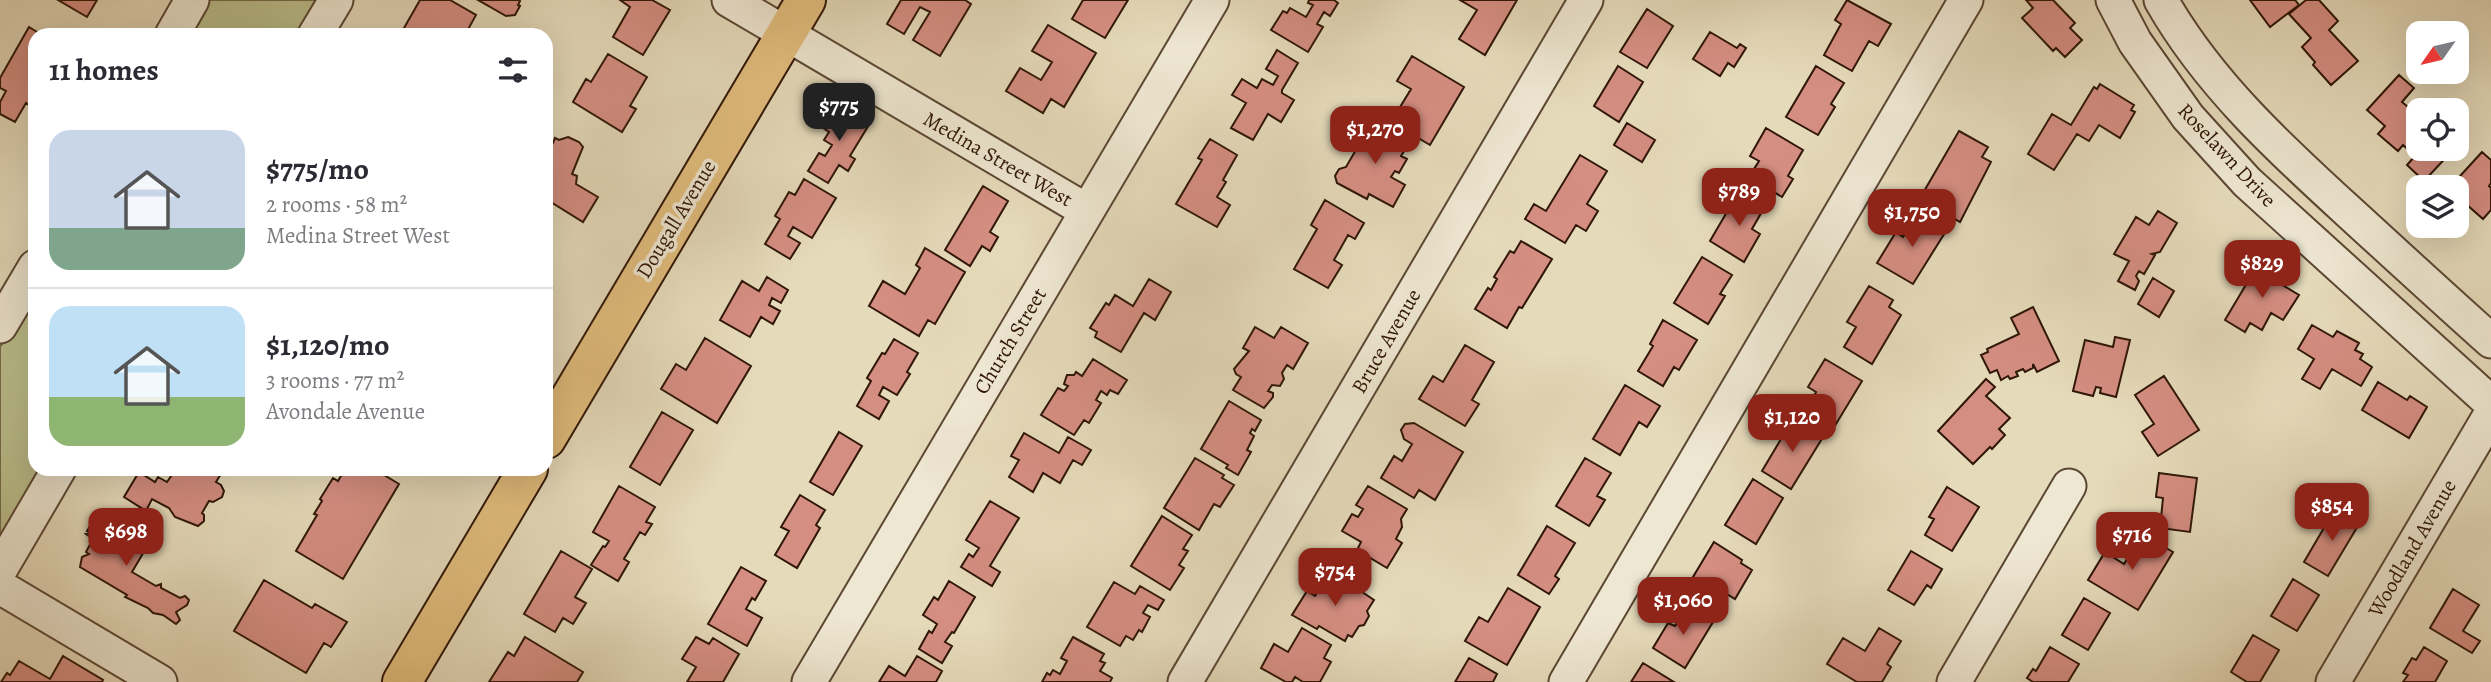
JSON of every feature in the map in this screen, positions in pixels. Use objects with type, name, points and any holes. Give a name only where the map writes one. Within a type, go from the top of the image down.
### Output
[{"type":"main road","name":"Dougall Avenue","points":[[553,427],[806,0]]},
{"type":"main road","points":[[402,682],[524,476]]},
{"type":"street","points":[[176,28],[192,0]]},
{"type":"street","points":[[319,28],[336,0]]},
{"type":"street","name":"Medina Street West","points":[[729,0],[1087,211]]},
{"type":"street","name":"Church Street","points":[[809,682],[1212,0]]},
{"type":"street","name":"Bruce Avenue","points":[[1185,682],[1586,0]]},
{"type":"street","points":[[1566,682],[1966,0]]},
{"type":"street","name":"Roselawn Drive","points":[[2113,0],[2135,42],[2188,117],[2248,182],[2491,402]]},
{"type":"street","name":"Roselawn Drive","points":[[2161,0],[2171,18],[2222,86],[2279,148],[2491,341]]},
{"type":"street","points":[[0,326],[28,279]]},
{"type":"street","name":"Woodland Avenue","points":[[2333,682],[2491,414]]},
{"type":"street","points":[[0,569],[55,476]]},
{"type":"street","points":[[1954,682],[2069,486]]},
{"type":"street","points":[[0,587],[160,682]]},
{"type":"green space","points":[[206,0],[318,0],[301,28],[189,28]]},
{"type":"green space","points":[[28,300],[28,476],[36,476],[0,537],[0,347]]},
{"type":"building","points":[[58,0],[97,0],[87,17]]},
{"type":"building","points":[[420,0],[450,0],[476,15],[469,28],[404,28]]},
{"type":"building","points":[[478,0],[518,0],[520,6],[515,15],[506,16]]},
{"type":"building","points":[[620,0],[652,0],[670,10],[643,55],[613,37],[630,7]]},
{"type":"building","points":[[901,0],[965,0],[971,4],[940,56],[913,40],[930,12],[920,7],[904,34],[887,24]]},
{"type":"building","points":[[1083,0],[1128,0],[1105,38],[1072,19]]},
{"type":"building","points":[[1309,0],[1334,0],[1338,3],[1330,16],[1324,12],[1317,24],[1323,27],[1308,52],[1271,30],[1283,11],[1287,13],[1290,8],[1306,17],[1313,5],[1308,3]]},
{"type":"building","points":[[1460,0],[1517,0],[1485,55],[1459,39],[1477,10]]},
{"type":"building","points":[[1847,0],[1891,24],[1878,46],[1869,41],[1852,71],[1824,55],[1841,24],[1835,20]]},
{"type":"building","points":[[2026,0],[2053,0],[2075,23],[2070,28],[2082,40],[2065,57],[2056,48],[2053,51],[2022,18],[2033,8]]},
{"type":"building","points":[[2250,0],[2295,0],[2299,5],[2270,27]]},
{"type":"building","points":[[2306,0],[2319,0],[2338,21],[2329,30],[2358,61],[2331,85],[2313,65],[2315,62],[2302,47],[2311,38],[2289,14]]},
{"type":"building","points":[[1647,9],[1673,26],[1647,68],[1620,52]]},
{"type":"building","points":[[1048,25],[1096,53],[1064,107],[1051,99],[1043,113],[1006,91],[1020,68],[1041,80],[1052,62],[1032,51]]},
{"type":"building","points":[[28,29],[28,104],[26,103],[15,122],[0,114],[0,102],[6,91],[0,88],[0,78]]},
{"type":"building","points":[[1710,32],[1737,48],[1740,44],[1746,48],[1734,67],[1728,63],[1720,76],[1693,59]]},
{"type":"building","points":[[1277,50],[1298,63],[1282,90],[1282,93],[1294,100],[1281,122],[1268,114],[1253,140],[1231,128],[1246,103],[1232,95],[1242,79],[1257,88],[1262,79],[1273,85],[1278,76],[1266,69]]},
{"type":"building","points":[[608,54],[647,77],[630,106],[636,109],[622,132],[573,102],[586,79],[591,82]]},
{"type":"building","points":[[1412,56],[1464,87],[1430,145],[1391,122],[1411,89],[1397,81]]},
{"type":"building","points":[[1618,66],[1643,82],[1619,122],[1594,106]]},
{"type":"building","points":[[1816,66],[1844,83],[1831,104],[1835,107],[1818,135],[1786,117]]},
{"type":"building","points":[[2399,75],[2406,84],[2414,88],[2402,102],[2406,105],[2406,148],[2403,145],[2398,151],[2378,134],[2385,126],[2367,110]]},
{"type":"building","points":[[2100,84],[2134,105],[2131,110],[2135,112],[2120,138],[2099,125],[2089,141],[2077,134],[2054,170],[2028,154],[2052,114],[2071,125],[2094,87],[2097,89]]},
{"type":"building","points":[[837,104],[870,123],[850,156],[855,159],[848,171],[839,165],[828,183],[808,171],[819,153],[825,156],[832,145],[824,140],[829,132],[823,128]]},
{"type":"building","points":[[1371,123],[1408,145],[1401,156],[1407,159],[1399,173],[1395,171],[1391,177],[1405,185],[1393,207],[1369,194],[1367,199],[1337,183],[1335,176],[1339,169],[1346,167],[1360,143],[1358,137]]},
{"type":"building","points":[[1627,123],[1655,140],[1642,162],[1614,145]]},
{"type":"building","points":[[1766,128],[1803,150],[1788,176],[1793,179],[1782,197],[1749,177],[1759,161],[1750,156]]},
{"type":"building","points":[[1959,131],[1988,147],[1982,157],[1991,162],[1960,222],[1928,203],[1931,198],[1923,193]]},
{"type":"building","points":[[568,137],[583,147],[572,174],[577,176],[576,184],[598,197],[583,222],[553,203],[553,143],[555,138],[559,140]]},
{"type":"building","points":[[1210,139],[1237,155],[1217,197],[1230,205],[1217,227],[1176,204],[1202,160],[1198,158]]},
{"type":"building","points":[[2482,152],[2491,160],[2491,210],[2483,219],[2469,207],[2469,175],[2461,175]]},
{"type":"building","points":[[1580,155],[1607,171],[1587,204],[1598,211],[1586,231],[1576,225],[1565,243],[1525,219],[1534,204],[1546,211]]},
{"type":"building","points":[[2411,161],[2443,161],[2430,175],[2418,175],[2407,165]]},
{"type":"building","points":[[804,179],[836,198],[812,238],[793,227],[788,236],[800,243],[790,259],[765,244],[780,219],[775,216],[789,192],[795,195]]},
{"type":"building","points":[[983,186],[1008,201],[990,232],[998,237],[990,251],[982,246],[970,266],[945,250]]},
{"type":"building","points":[[1738,193],[1764,208],[1752,229],[1760,234],[1744,262],[1710,241]]},
{"type":"building","points":[[1325,200],[1364,223],[1355,239],[1348,235],[1334,260],[1342,265],[1328,288],[1294,269],[1317,229],[1311,225]]},
{"type":"building","points":[[2158,211],[2177,223],[2160,252],[2152,254],[2155,255],[2144,274],[2139,271],[2135,290],[2118,281],[2129,261],[2114,254],[2136,217],[2149,225]]},
{"type":"building","points":[[1918,214],[1946,231],[1913,284],[1877,263],[1896,232],[1903,237]]},
{"type":"building","points":[[1521,241],[1552,259],[1507,328],[1475,309],[1488,288],[1491,290],[1497,279],[1494,277],[1510,251],[1514,253]]},
{"type":"building","points":[[925,248],[965,272],[935,324],[928,320],[919,336],[869,306],[883,281],[905,294],[920,268],[916,265]]},
{"type":"building","points":[[1702,257],[1732,275],[1720,294],[1725,296],[1708,324],[1674,303]]},
{"type":"building","points":[[2260,261],[2281,272],[2276,281],[2299,295],[2283,320],[2271,313],[2262,330],[2250,323],[2245,332],[2225,320]]},
{"type":"building","points":[[767,277],[788,290],[781,303],[772,298],[769,305],[780,311],[773,324],[761,317],[750,337],[720,320],[742,281],[759,291]]},
{"type":"building","points":[[2153,278],[2174,291],[2159,317],[2138,304]]},
{"type":"building","points":[[1149,279],[1171,292],[1155,320],[1144,313],[1121,352],[1095,337],[1097,332],[1090,328],[1106,303],[1109,305],[1115,295],[1133,306]]},
{"type":"building","points":[[1869,286],[1893,300],[1889,307],[1901,315],[1872,364],[1844,347],[1856,327],[1847,322]]},
{"type":"building","points":[[2033,307],[2059,361],[2037,372],[2033,364],[2033,368],[2025,372],[2023,369],[2016,372],[2018,376],[2010,379],[2008,376],[2001,380],[1997,370],[1990,373],[1981,355],[1988,352],[1987,349],[2019,334],[2011,318]]},
{"type":"building","points":[[1663,320],[1697,340],[1679,370],[1674,367],[1663,386],[1638,371],[1653,346],[1650,344]]},
{"type":"building","points":[[2312,325],[2333,337],[2337,331],[2359,343],[2355,350],[2363,354],[2360,359],[2372,367],[2361,386],[2332,369],[2320,389],[2302,379],[2314,359],[2298,349]]},
{"type":"building","points":[[1255,327],[1274,338],[1281,327],[1308,343],[1293,369],[1287,365],[1282,373],[1284,379],[1280,386],[1272,385],[1268,391],[1273,393],[1273,397],[1264,408],[1233,390],[1241,377],[1234,369],[1249,351],[1243,348]]},
{"type":"building","points":[[2115,337],[2130,340],[2116,397],[2100,393],[2101,388],[2096,387],[2093,396],[2073,391],[2085,340],[2113,347]]},
{"type":"building","points":[[705,338],[751,366],[717,423],[661,389],[676,364],[686,370]]},
{"type":"building","points":[[894,339],[918,353],[907,372],[910,374],[897,395],[883,387],[879,395],[889,401],[879,419],[857,406],[871,381],[867,378]]},
{"type":"building","points":[[1465,345],[1494,362],[1472,400],[1479,404],[1465,426],[1419,399],[1433,376],[1443,382]]},
{"type":"building","points":[[1093,359],[1127,380],[1118,394],[1110,390],[1107,395],[1101,391],[1096,400],[1101,403],[1089,423],[1084,420],[1074,435],[1041,415],[1058,388],[1064,391],[1068,386],[1064,384],[1067,375],[1074,375],[1076,372],[1082,376]]},
{"type":"building","points":[[1825,359],[1862,381],[1833,429],[1804,412],[1816,392],[1808,387]]},
{"type":"building","points":[[2164,376],[2199,430],[2158,456],[2142,432],[2154,424],[2135,395]]},
{"type":"building","points":[[1986,379],[1995,387],[1986,396],[2010,418],[1999,429],[2005,435],[1973,464],[1938,431]]},
{"type":"building","points":[[2378,382],[2407,400],[2410,396],[2427,407],[2409,438],[2362,410]]},
{"type":"building","points":[[1625,385],[1660,406],[1647,427],[1639,422],[1620,455],[1593,439]]},
{"type":"building","points":[[1229,401],[1261,420],[1255,431],[1252,429],[1250,433],[1254,436],[1247,450],[1251,452],[1238,475],[1226,468],[1228,465],[1201,449]]},
{"type":"building","points":[[662,412],[693,430],[660,485],[630,467]]},
{"type":"building","points":[[1793,419],[1823,437],[1791,489],[1762,471]]},
{"type":"building","points":[[1414,423],[1463,452],[1435,500],[1419,490],[1414,498],[1381,478],[1394,456],[1402,461],[1412,444],[1404,439],[1401,430],[1405,424]]},
{"type":"building","points":[[839,432],[862,446],[833,495],[810,482]]},
{"type":"building","points":[[1024,433],[1059,453],[1068,437],[1091,450],[1082,465],[1073,460],[1060,483],[1043,473],[1033,492],[1009,477],[1019,460],[1011,456]]},
{"type":"building","points":[[1195,458],[1224,475],[1222,478],[1234,485],[1220,507],[1214,504],[1199,530],[1164,508]]},
{"type":"building","points":[[1585,458],[1611,473],[1597,496],[1605,500],[1589,526],[1556,506]]},
{"type":"building","points":[[2159,473],[2197,478],[2190,532],[2160,528],[2163,498],[2156,497]]},
{"type":"building","points":[[137,476],[145,476],[155,482],[158,477],[167,482],[171,476],[220,476],[216,482],[224,491],[222,497],[213,502],[209,501],[202,513],[204,521],[198,526],[175,517],[169,508],[152,499],[146,511],[124,497]]},
{"type":"building","points":[[341,476],[386,476],[399,484],[343,579],[296,551],[317,515],[314,514],[322,501],[320,499],[333,478],[338,481]]},
{"type":"building","points":[[1753,479],[1783,498],[1756,544],[1725,525]]},
{"type":"building","points":[[619,486],[655,507],[646,522],[652,524],[645,535],[640,532],[624,559],[629,562],[618,581],[591,565],[609,541],[593,532]]},
{"type":"building","points":[[1368,486],[1407,509],[1401,519],[1402,527],[1396,539],[1402,543],[1387,568],[1357,550],[1361,542],[1342,531],[1352,514],[1358,517],[1363,509],[1356,505]]},
{"type":"building","points":[[1947,487],[1979,507],[1952,551],[1925,535],[1934,519],[1929,517]]},
{"type":"building","points":[[800,495],[825,510],[816,525],[820,528],[797,568],[775,555],[789,531],[781,527]]},
{"type":"building","points":[[990,501],[1019,518],[990,566],[1000,572],[992,586],[961,567],[969,554],[973,557],[979,548],[966,540]]},
{"type":"building","points":[[2335,509],[2359,524],[2328,576],[2304,562]]},
{"type":"building","points":[[98,513],[149,543],[132,572],[156,586],[161,584],[161,588],[180,598],[185,596],[189,600],[187,605],[176,612],[180,620],[176,624],[125,597],[127,595],[80,567],[82,557],[89,554],[86,552],[93,539],[86,534],[91,533],[87,531]]},
{"type":"building","points":[[1162,516],[1192,535],[1183,549],[1188,551],[1179,565],[1184,568],[1170,590],[1131,566]]},
{"type":"building","points":[[1547,526],[1575,543],[1555,576],[1559,579],[1549,594],[1518,575]]},
{"type":"building","points":[[2142,534],[2173,552],[2138,610],[2088,580],[2105,552],[2124,564]]},
{"type":"building","points":[[1714,542],[1742,560],[1741,563],[1752,570],[1735,599],[1717,588],[1710,601],[1687,587]]},
{"type":"building","points":[[561,551],[592,569],[575,597],[586,603],[573,624],[563,618],[555,632],[524,614]]},
{"type":"building","points":[[1911,551],[1942,569],[1931,588],[1927,585],[1914,605],[1888,590]]},
{"type":"building","points":[[741,567],[766,581],[746,609],[762,618],[747,646],[708,624]]},
{"type":"building","points":[[1331,571],[1374,600],[1367,611],[1369,616],[1364,625],[1359,626],[1352,637],[1348,635],[1345,641],[1292,615],[1307,591],[1315,596]]},
{"type":"building","points":[[2293,579],[2319,595],[2297,631],[2271,616]]},
{"type":"building","points":[[264,580],[312,608],[315,604],[347,622],[331,647],[324,643],[306,673],[234,631]]},
{"type":"building","points":[[949,581],[975,597],[954,633],[952,632],[945,642],[952,646],[942,663],[919,649],[929,631],[932,633],[937,624],[923,615],[934,597],[938,600]]},
{"type":"building","points":[[1114,582],[1135,594],[1140,586],[1164,600],[1158,610],[1148,605],[1143,613],[1150,617],[1142,632],[1139,630],[1133,640],[1126,636],[1120,646],[1087,627]]},
{"type":"building","points":[[1508,588],[1540,607],[1507,665],[1465,641],[1479,617],[1488,622]]},
{"type":"building","points":[[2453,589],[2479,605],[2463,631],[2480,641],[2472,653],[2430,628]]},
{"type":"building","points":[[2084,598],[2110,613],[2088,650],[2062,635]]},
{"type":"building","points":[[1687,606],[1713,622],[1685,668],[1653,648],[1668,623],[1675,626]]},
{"type":"building","points":[[1302,628],[1331,645],[1324,658],[1331,662],[1320,682],[1303,682],[1295,677],[1292,682],[1286,682],[1261,668],[1274,644],[1288,652]]},
{"type":"building","points":[[1879,628],[1901,641],[1887,664],[1891,667],[1882,682],[1857,682],[1827,664],[1843,638],[1865,651]]},
{"type":"building","points":[[2253,635],[2279,650],[2260,682],[2247,682],[2231,672]]},
{"type":"building","points":[[525,637],[583,672],[577,682],[489,682],[508,652],[514,656]]},
{"type":"building","points":[[696,637],[709,644],[713,638],[739,654],[723,682],[687,682],[696,667],[682,659]]},
{"type":"building","points":[[1073,637],[1104,654],[1100,661],[1105,663],[1100,671],[1112,678],[1110,682],[1042,682],[1047,673],[1050,675],[1053,670],[1060,674],[1067,661],[1061,658]]},
{"type":"building","points":[[2050,647],[2079,664],[2068,682],[2033,682],[2027,678],[2033,669],[2036,671]]},
{"type":"building","points":[[2424,647],[2447,661],[2435,682],[2403,682],[2408,675],[2403,673],[2412,658],[2416,660]]},
{"type":"building","points":[[63,656],[103,680],[102,682],[1,682],[7,673],[10,675],[19,661],[50,679]]},
{"type":"building","points":[[917,656],[942,671],[936,682],[879,682],[889,666],[905,676]]},
{"type":"building","points":[[1469,658],[1497,674],[1493,682],[1455,682]]},
{"type":"building","points":[[1643,663],[1674,682],[1631,682]]}]
